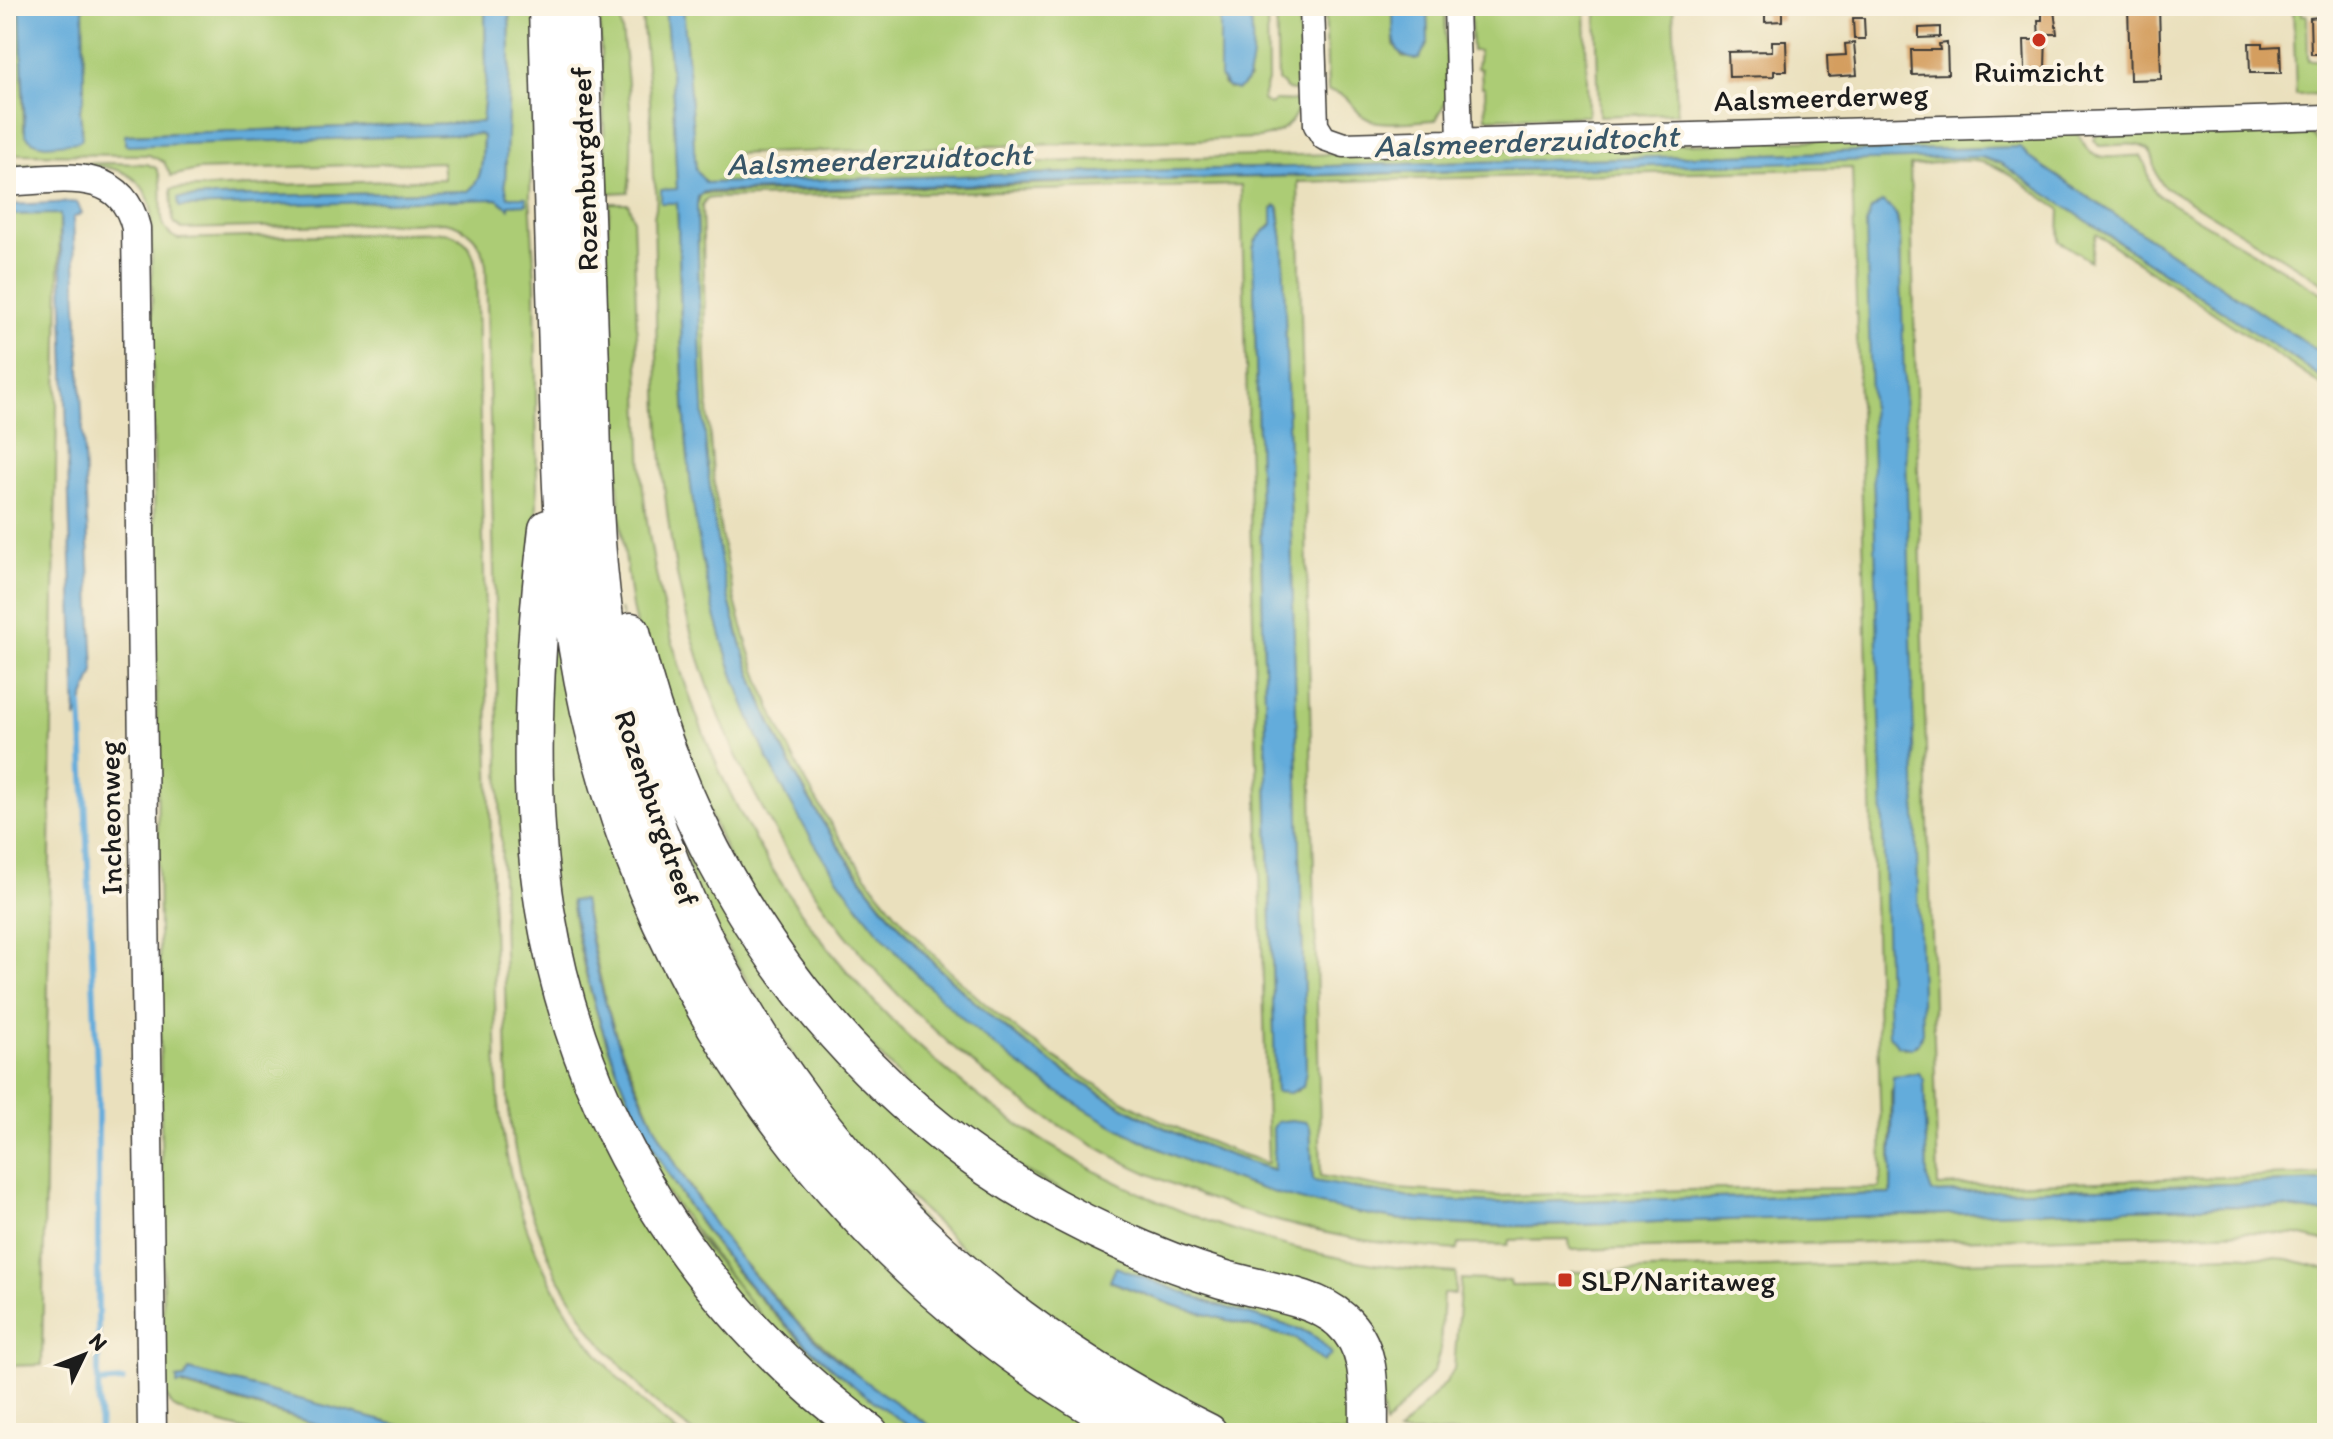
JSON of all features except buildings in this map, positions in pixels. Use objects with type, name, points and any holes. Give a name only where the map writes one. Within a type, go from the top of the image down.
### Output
[{"type":"highway","name":"Rozenburgdreef","points":[[548,6],[576,422],[604,613],[633,757],[686,903],[756,1033],[837,1146],[880,1194],[940,1254],[1008,1311],[1072,1357],[1143,1400],[1208,1433]]},
{"type":"highway","name":"Rozenburgdreef","points":[[578,6],[572,612],[591,718],[608,781],[636,862],[660,921],[697,995],[734,1058],[822,1177],[871,1231],[947,1302],[1013,1354],[1139,1433]]},
{"type":"highway","points":[[576,422],[642,680],[662,743],[692,816],[727,884],[763,942],[809,1003],[896,1095],[938,1130],[1009,1181],[1082,1223],[1157,1257],[1331,1312],[1344,1322],[1365,1356],[1369,1433]]},
{"type":"highway","points":[[576,422],[539,604],[536,794],[537,838],[545,908],[569,1012],[591,1077],[617,1137],[679,1241],[717,1291],[765,1344],[810,1387],[869,1433]]},
{"type":"street","name":"Aalsmeerderweg","points":[[1312,6],[1315,122],[1324,138],[1347,145],[2322,123]]},
{"type":"street","points":[[1456,6],[1460,141]]},
{"type":"street","name":"Incheonweg","points":[[6,182],[92,180],[114,189],[127,203],[136,228],[152,1433]]},
{"type":"green space","points":[[6,6],[20,6],[24,130],[82,128],[83,6],[485,6],[486,80],[482,122],[126,135],[126,145],[479,134],[483,135],[481,166],[477,180],[468,191],[178,198],[497,199],[508,207],[527,203],[508,198],[505,184],[509,6],[537,6],[538,50],[530,195],[535,282],[537,499],[530,785],[604,1124],[858,1433],[694,1433],[651,1399],[594,1335],[556,1274],[524,1193],[508,1102],[486,266],[482,250],[467,231],[444,222],[182,229],[173,222],[171,189],[444,179],[442,162],[198,170],[171,176],[164,162],[149,155],[6,154]]},
{"type":"green space","points":[[599,6],[619,6],[631,123],[628,192],[609,193],[606,178]]},
{"type":"green space","points":[[641,6],[665,6],[677,190],[661,191],[661,202],[677,202],[689,469],[702,557],[736,683],[789,800],[858,906],[942,999],[1039,1079],[1148,1144],[1267,1191],[1395,1219],[1469,1226],[1545,1226],[2282,1207],[2327,1214],[2327,1242],[2297,1235],[2254,1232],[1570,1250],[1569,1239],[1509,1240],[1508,1245],[1459,1244],[1458,1250],[1400,1245],[1341,1236],[1224,1204],[1114,1157],[1014,1095],[924,1020],[845,933],[778,836],[725,729],[686,614],[675,566],[662,467],[654,217],[657,198]]},
{"type":"green space","points":[[683,6],[1220,6],[1223,84],[1230,89],[1249,79],[1250,6],[1267,6],[1268,81],[1262,100],[1270,105],[1276,100],[1300,101],[1295,116],[1286,127],[1259,138],[730,154],[730,171],[2077,133],[2093,154],[2141,156],[2152,187],[2159,196],[2327,296],[2327,357],[2030,158],[2020,147],[706,183],[696,170]]},
{"type":"green space","points":[[1276,6],[1299,6],[1301,92],[1288,90],[1278,81]]},
{"type":"green space","points":[[1325,6],[1393,6],[1394,45],[1403,57],[1419,59],[1428,42],[1427,6],[1445,6],[1447,99],[1436,120],[1376,122],[1359,113],[1348,99],[1328,91]]},
{"type":"green space","points":[[1470,6],[1585,9],[1588,116],[1486,118],[1485,87],[1482,87],[1481,69],[1477,68],[1479,51],[1472,51]]},
{"type":"green space","points":[[1673,6],[1677,113],[1599,116],[1596,8]]},
{"type":"green space","points":[[2293,6],[2302,6],[2302,15],[2307,15],[2308,60],[2327,60],[2327,94],[2296,95]]},
{"type":"green space","points":[[2297,128],[2313,136],[2327,150],[2327,285],[2164,186],[2147,149],[2132,145],[2099,146],[2094,140],[2097,134]]},
{"type":"green space","points":[[1976,156],[2000,163],[2327,381],[2327,389],[2096,234],[2090,261],[2059,241],[2060,209],[2004,171],[1985,163],[1967,161],[1910,166],[1938,1186],[2327,1174],[2327,1181],[1932,1193],[1927,1179],[1924,1080],[1919,1073],[1912,1073],[1891,1091],[1891,1194],[1489,1203],[1416,1199],[1313,1181],[1310,1127],[1273,1128],[1275,1170],[1175,1133],[1082,1082],[997,1020],[920,948],[853,867],[797,777],[754,680],[724,578],[709,486],[700,346],[697,205],[701,194]],"holes":[[[1852,168],[1882,1167],[1880,1188],[1496,1196],[1384,1188],[1321,1176],[1298,182]],[[1241,185],[1268,1163],[1167,1123],[1073,1070],[988,1006],[912,931],[846,847],[792,755],[751,655],[724,550],[717,508],[707,379],[702,206],[706,199]],[[1275,206],[1279,208],[1283,241],[1306,1070],[1298,1091],[1276,1092],[1253,249],[1256,240],[1272,223],[1272,209]],[[1893,210],[1900,236],[1916,1045],[1904,1048]]]},
{"type":"green space","points":[[147,164],[156,168],[160,177],[164,226],[169,234],[178,239],[443,232],[461,239],[472,254],[476,267],[497,1076],[502,1129],[512,1180],[527,1229],[547,1275],[602,1360],[637,1398],[678,1433],[428,1433],[189,1370],[185,1378],[177,1379],[184,1386],[346,1433],[255,1433],[187,1414],[173,1407],[164,1393],[151,207],[142,187],[129,175],[111,168],[6,169],[6,165]]},
{"type":"green space","points":[[610,203],[628,203],[633,218],[642,479],[671,637],[725,783],[802,914],[900,1028],[1017,1124],[1150,1198],[1297,1248],[1456,1273],[1455,1294],[1443,1294],[1440,1350],[1434,1371],[1385,1425],[1369,1348],[949,1131],[756,920],[644,662],[632,607],[615,451],[608,293]]},
{"type":"green space","points":[[60,213],[42,1365],[6,1366],[6,215]]},
{"type":"green space","points":[[560,608],[646,915],[1116,1433],[941,1433],[865,1382],[799,1324],[716,1227],[654,1124],[618,1041],[606,1003],[583,901],[571,902],[601,1027],[625,1088],[685,1202],[723,1255],[764,1304],[850,1383],[921,1433],[880,1433],[799,1368],[623,1135],[552,910],[546,609]]},
{"type":"green space","points":[[620,609],[665,767],[901,1107],[1342,1334],[1364,1433],[1236,1433],[1173,1403],[1035,1318],[836,1126],[697,899]],"holes":[[[1116,1268],[1211,1303],[1310,1334],[1323,1361],[1296,1339],[1176,1306],[1111,1282]]]},
{"type":"green space","points":[[2236,1255],[2288,1259],[2327,1269],[2327,1433],[1398,1433],[1447,1381],[1454,1369],[1461,1279],[1510,1281],[1511,1286],[1570,1285],[1571,1272]]},
{"type":"water","points":[[20,6],[83,6],[84,96],[80,110],[82,139],[78,142],[35,143],[25,134]]},
{"type":"water","points":[[485,6],[509,6],[505,184],[508,197],[526,197],[527,204],[509,205],[509,208],[497,199],[179,207],[178,198],[468,191],[477,180],[482,166],[483,136],[479,134],[125,144],[125,135],[482,122],[486,80]]},
{"type":"water","points":[[665,6],[683,6],[696,170],[706,183],[2020,147],[2030,158],[2327,357],[2327,381],[2000,163],[1981,157],[704,192],[698,197],[697,205],[702,392],[710,486],[724,578],[753,680],[797,777],[852,867],[919,948],[996,1021],[1082,1083],[1175,1133],[1274,1170],[1273,1128],[1277,1122],[1306,1122],[1310,1127],[1313,1181],[1416,1199],[1489,1203],[1891,1194],[1893,1076],[1919,1073],[1924,1080],[1927,1178],[1932,1193],[2327,1181],[2327,1214],[2282,1207],[2229,1206],[1545,1226],[1432,1223],[1395,1219],[1267,1191],[1148,1144],[1040,1080],[942,1000],[858,906],[789,800],[737,684],[702,558],[689,470],[677,203],[661,203],[661,190],[677,189]]},
{"type":"water","points":[[1220,6],[1250,7],[1251,65],[1244,85],[1237,90],[1227,87],[1220,77]]},
{"type":"water","points":[[1393,6],[1427,6],[1428,42],[1419,59],[1409,58],[1397,49],[1393,33]]},
{"type":"water","points":[[77,202],[82,213],[73,218],[94,671],[76,719],[60,214],[6,215],[6,205]]},
{"type":"water","points":[[1882,202],[1893,211],[1900,236],[1922,1032],[1919,1042],[1911,1048],[1898,1046],[1889,1035],[1866,224],[1871,210]]},
{"type":"water","points":[[1276,206],[1283,241],[1306,1070],[1303,1087],[1290,1093],[1276,1092],[1275,1073],[1253,249],[1256,240],[1272,224],[1272,209]]},
{"type":"water","points":[[583,900],[602,990],[618,1042],[656,1128],[704,1209],[731,1248],[793,1319],[855,1373],[941,1433],[916,1430],[844,1378],[763,1300],[726,1258],[694,1213],[664,1166],[615,1065],[589,986],[571,901]]},
{"type":"water","points":[[1116,1267],[1211,1303],[1302,1330],[1317,1338],[1332,1354],[1323,1362],[1296,1339],[1176,1306],[1110,1281]]},
{"type":"water","points":[[189,1370],[428,1433],[346,1433],[183,1384],[177,1385],[177,1379],[185,1378]]},
{"type":"waterway","points":[[81,705],[98,1090],[100,1433]]},
{"type":"waterway","points":[[98,1383],[123,1381]]},
{"type":"place","name":"Ruimzicht","points":[[2039,40]]},
{"type":"place","name":"SLP/Naritaweg","points":[[1565,1280]]},
{"type":"water label","name":"Aalsmeerderzuidtocht","points":[[1526,141]]},
{"type":"water label","name":"Aalsmeerderzuidtocht","points":[[879,159]]}]
